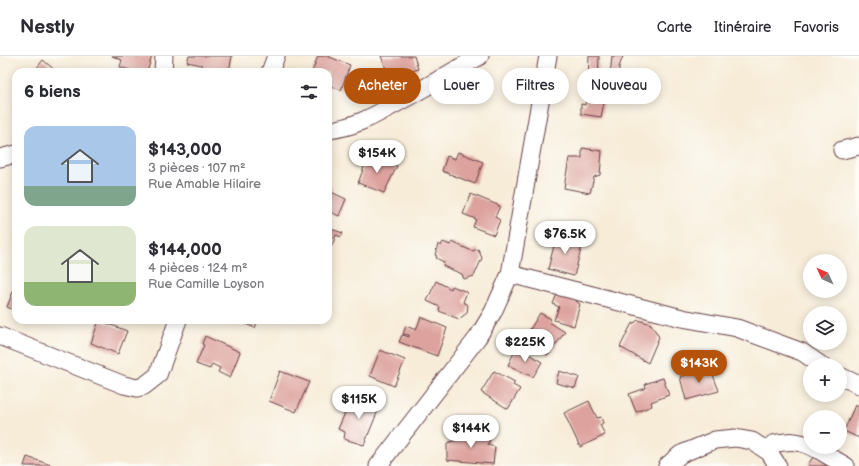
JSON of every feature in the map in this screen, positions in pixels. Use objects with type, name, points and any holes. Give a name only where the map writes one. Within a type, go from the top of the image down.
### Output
[{"type":"street","points":[[163,68],[164,56]]},
{"type":"street","points":[[272,68],[276,56]]},
{"type":"street","points":[[332,130],[337,130],[365,120],[480,56]]},
{"type":"street","points":[[378,466],[478,337],[493,312],[510,274],[548,56]]},
{"type":"street","points":[[842,150],[859,146]]},
{"type":"street","points":[[0,158],[12,155]]},
{"type":"street","points":[[510,274],[682,318],[737,328],[802,352],[811,358]]},
{"type":"street","points":[[0,336],[124,385],[137,388],[144,386],[158,375],[177,324]]},
{"type":"street","points":[[847,379],[859,385]]},
{"type":"street","points":[[667,466],[681,454],[715,440],[735,438],[752,441],[774,459]]},
{"type":"street","points":[[774,459],[773,444],[796,441],[803,444]]},
{"type":"street","points":[[825,454],[846,466]]},
{"type":"building","points":[[112,56],[152,56],[148,68],[123,68],[120,67],[122,60]]},
{"type":"building","points":[[189,56],[232,56],[230,68],[202,68],[202,65],[187,62]]},
{"type":"building","points":[[318,56],[327,56],[350,65],[349,68],[344,68],[344,82],[341,90],[332,87],[332,68],[314,68]]},
{"type":"building","points":[[381,56],[414,56],[418,68],[386,68]]},
{"type":"building","points":[[589,56],[599,56],[599,68],[588,68]]},
{"type":"building","points":[[612,56],[623,56],[619,68],[611,68]]},
{"type":"building","points":[[43,60],[52,68],[37,68]]},
{"type":"building","points":[[581,104],[604,104],[601,117],[581,114]]},
{"type":"building","points":[[582,148],[602,151],[600,175],[594,177],[590,193],[564,188],[569,158],[582,158]]},
{"type":"building","points":[[458,152],[483,162],[475,184],[442,171],[447,156],[455,159]]},
{"type":"building","points":[[369,154],[397,166],[384,193],[358,183]]},
{"type":"building","points":[[332,192],[346,199],[339,216],[332,213]]},
{"type":"building","points":[[471,194],[500,206],[495,217],[500,220],[494,235],[473,227],[476,219],[463,214]]},
{"type":"building","points":[[332,229],[343,233],[341,237],[336,235],[332,246]]},
{"type":"building","points":[[557,234],[583,242],[574,276],[548,269]]},
{"type":"building","points":[[443,242],[450,245],[452,242],[472,251],[478,249],[482,258],[474,276],[464,279],[462,274],[443,266],[444,262],[436,258],[437,256],[435,255],[438,244],[441,246]]},
{"type":"building","points":[[436,281],[451,289],[452,286],[467,292],[463,302],[468,305],[467,313],[459,319],[439,311],[440,307],[427,301]]},
{"type":"building","points":[[558,291],[574,294],[573,299],[580,304],[574,326],[554,320],[559,307],[553,304]]},
{"type":"building","points":[[12,294],[12,309],[7,307]]},
{"type":"building","points":[[540,313],[551,319],[549,322],[565,332],[548,355],[534,345],[536,343],[526,336]]},
{"type":"building","points":[[421,317],[447,328],[437,356],[399,342],[402,335],[409,337],[409,335],[403,334],[406,326],[416,330]]},
{"type":"building","points":[[638,320],[651,324],[659,337],[648,363],[620,347],[631,325]]},
{"type":"building","points":[[98,324],[109,324],[127,331],[118,354],[91,343]]},
{"type":"building","points":[[246,324],[256,324],[255,328]]},
{"type":"building","points":[[205,336],[240,352],[230,378],[218,372],[220,368],[212,364],[210,369],[196,364],[204,345],[202,344]]},
{"type":"building","points":[[517,347],[542,362],[533,377],[508,365]]},
{"type":"building","points":[[380,350],[405,360],[394,386],[370,376]]},
{"type":"building","points":[[710,367],[719,391],[686,400],[680,377]]},
{"type":"building","points":[[280,371],[309,382],[296,412],[269,401]]},
{"type":"building","points":[[494,371],[515,382],[513,385],[520,389],[508,409],[481,392]]},
{"type":"building","points":[[559,371],[579,377],[575,388],[556,383]]},
{"type":"building","points":[[663,378],[669,395],[651,402],[652,406],[636,412],[629,394],[646,388],[645,384]]},
{"type":"building","points":[[353,395],[381,407],[377,413],[364,445],[344,439],[345,432],[338,429]]},
{"type":"building","points":[[589,401],[597,418],[601,417],[603,423],[600,425],[605,435],[580,447],[564,413]]},
{"type":"building","points":[[855,405],[859,407],[859,438],[847,432],[847,424]]},
{"type":"building","points":[[467,430],[477,433],[491,433],[488,445],[495,447],[493,464],[447,460],[447,443],[457,440],[456,435],[465,435]]},
{"type":"building","points":[[814,456],[836,466],[810,466],[808,464]]},
{"type":"building","points":[[27,457],[54,466],[24,466]]}]
